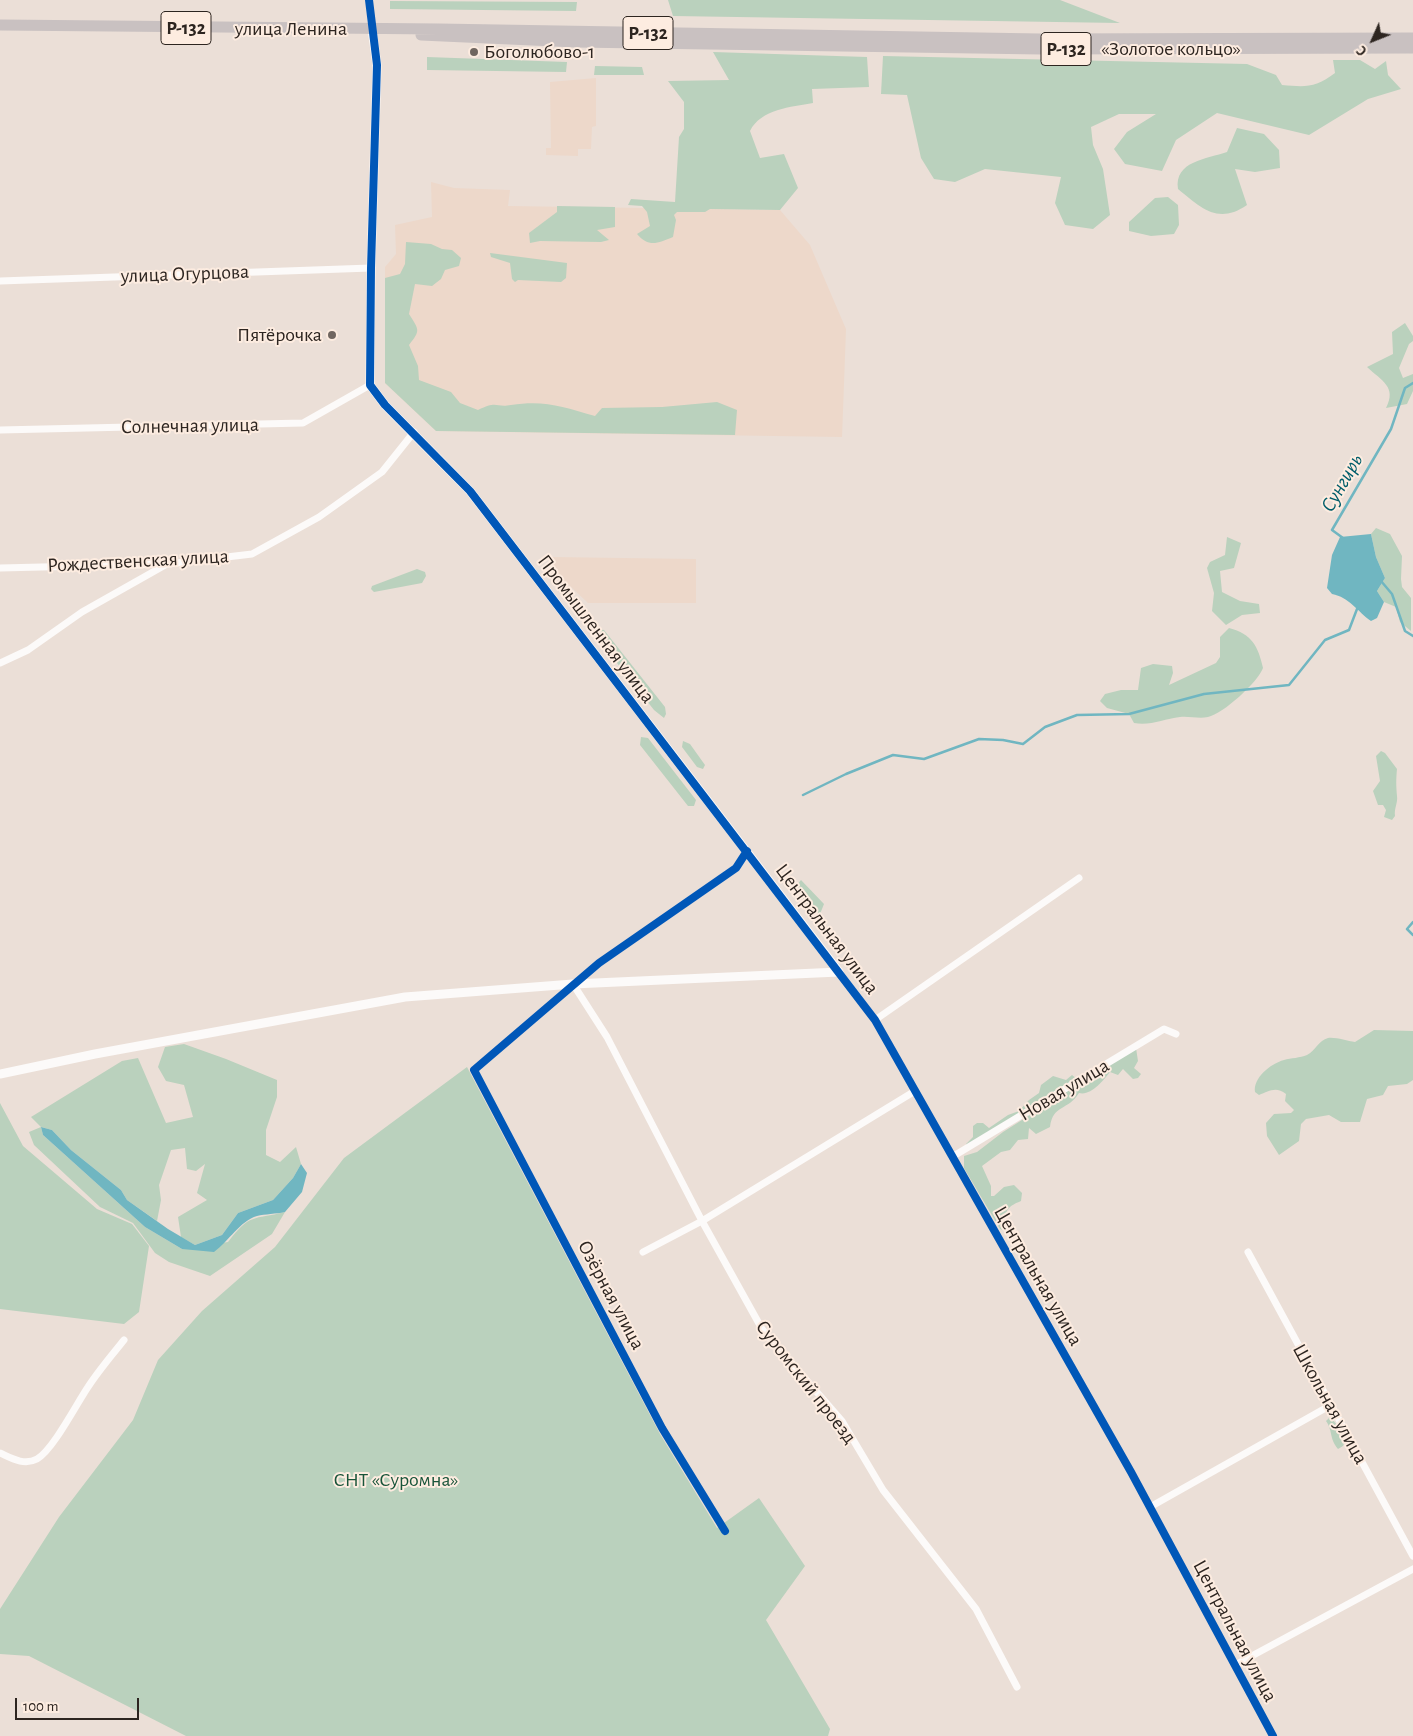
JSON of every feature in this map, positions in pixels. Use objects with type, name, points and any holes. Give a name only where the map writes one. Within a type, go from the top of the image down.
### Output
[{"type":"highway","name":"улица Ленина","points":[[0,25],[372,29],[719,39]]},
{"type":"highway","name":"«Золотое кольцо»","points":[[719,39],[1413,38]]},
{"type":"highway","name":"«Золотое кольцо»","points":[[719,39],[1041,49],[1413,48]]},
{"type":"street","points":[[369,0],[377,65],[371,268],[370,385]]},
{"type":"street","name":"улица Огурцова","points":[[0,281],[371,268]]},
{"type":"street","name":"Солнечная улица","points":[[0,430],[303,423],[370,385]]},
{"type":"street","name":"Промышленная улица","points":[[370,385],[385,405],[414,432],[470,491],[747,851]]},
{"type":"street","name":"Рождественская улица","points":[[0,568],[168,564],[252,554],[319,517],[382,472],[414,432]]},
{"type":"street","points":[[0,663],[28,650],[82,612],[168,564]]},
{"type":"street","points":[[573,984],[599,963],[736,868],[747,851]]},
{"type":"street","name":"Центральная улица","points":[[747,851],[875,1020],[1150,1507],[1273,1736]]},
{"type":"street","points":[[875,1020],[1079,878]]},
{"type":"street","points":[[0,1074],[95,1054],[406,997],[573,984],[840,972]]},
{"type":"street","name":"Озёрная улица","points":[[573,984],[474,1070],[662,1428],[725,1531]]},
{"type":"street","name":"Суромский проезд","points":[[573,984],[607,1037],[702,1221],[762,1329],[842,1421],[883,1490],[976,1609],[1017,1688]]},
{"type":"street","name":"Новая улица","points":[[952,1157],[1164,1029],[1176,1034]]},
{"type":"street","points":[[643,1252],[702,1221],[915,1092]]},
{"type":"street","name":"Школьная улица","points":[[1248,1252],[1413,1556]]},
{"type":"street","points":[[0,1453],[17,1461],[28,1462],[37,1459],[48,1449],[90,1384],[124,1340]]},
{"type":"street","points":[[1150,1507],[1331,1405]]},
{"type":"street","points":[[1235,1665],[1413,1569]]},
{"type":"shaded area","points":[[596,78],[596,126],[592,127],[591,149],[578,149],[578,156],[546,155],[546,148],[551,148],[550,82]]},
{"type":"shaded area","points":[[431,182],[454,188],[510,190],[508,206],[780,210],[810,245],[846,329],[842,437],[436,431],[385,383],[385,267],[396,254],[395,225],[432,217]]},
{"type":"shaded area","points":[[550,557],[696,559],[696,603],[588,603],[553,570],[549,562]]},
{"type":"green space","points":[[668,0],[1060,0],[1120,23],[673,16]]},
{"type":"green space","points":[[390,1],[577,2],[576,11],[390,9]]},
{"type":"green space","points":[[713,52],[867,57],[869,87],[812,89],[813,103],[777,110],[761,118],[755,124],[750,131],[760,158],[784,154],[798,188],[780,210],[710,209],[705,212],[677,212],[674,215],[676,220],[673,237],[650,243],[637,234],[650,226],[647,212],[642,206],[628,205],[631,199],[675,202],[679,137],[684,129],[684,102],[668,81],[729,80]]},
{"type":"green space","points":[[883,56],[1247,64],[1276,75],[1282,85],[1298,86],[1316,84],[1335,73],[1333,60],[1360,60],[1375,69],[1386,61],[1388,75],[1401,89],[1368,99],[1309,135],[1217,113],[1176,140],[1162,171],[1125,164],[1114,149],[1127,132],[1156,114],[1119,114],[1091,127],[1093,145],[1103,169],[1110,215],[1093,229],[1065,225],[1055,203],[1061,177],[985,169],[955,182],[934,179],[921,158],[907,95],[881,94]]},
{"type":"green space","points":[[427,57],[567,62],[566,72],[427,70]]},
{"type":"green space","points":[[595,66],[642,67],[644,75],[594,75]]},
{"type":"green space","points":[[1237,128],[1264,134],[1279,150],[1280,168],[1255,172],[1235,169],[1247,205],[1227,214],[1210,212],[1178,189],[1178,180],[1181,172],[1186,167],[1202,159],[1227,152]]},
{"type":"green space","points":[[1168,197],[1178,205],[1179,225],[1174,234],[1151,236],[1129,231],[1129,222],[1155,198]]},
{"type":"green space","points":[[557,206],[615,207],[615,227],[597,230],[609,240],[601,242],[540,241],[530,243],[529,233],[557,212]]},
{"type":"green space","points":[[406,242],[431,244],[442,249],[452,250],[461,258],[459,266],[445,270],[441,279],[432,286],[415,284],[409,314],[417,327],[417,333],[409,345],[418,366],[419,380],[451,392],[460,403],[478,410],[493,405],[506,406],[534,403],[554,405],[595,416],[602,408],[662,407],[717,402],[737,410],[735,435],[436,431],[385,383],[385,278],[400,274],[405,264]]},
{"type":"green space","points":[[490,253],[567,263],[566,278],[561,282],[518,280],[515,282],[512,279],[510,263],[491,257]]},
{"type":"green space","points":[[1405,323],[1413,336],[1413,341],[1409,344],[1399,368],[1403,378],[1413,374],[1413,391],[1407,404],[1386,408],[1390,395],[1389,389],[1367,367],[1393,354],[1392,332]]},
{"type":"green space","points":[[1376,528],[1390,534],[1402,556],[1402,587],[1411,598],[1411,631],[1400,622],[1396,607],[1384,602],[1377,591],[1385,578],[1376,557],[1371,534]]},
{"type":"green space","points":[[1227,537],[1241,543],[1234,568],[1220,571],[1222,592],[1240,601],[1259,604],[1260,613],[1242,615],[1226,625],[1212,611],[1214,593],[1207,568],[1210,562],[1225,555]]},
{"type":"green space","points":[[417,569],[425,572],[426,576],[422,583],[374,592],[371,589],[372,586]]},
{"type":"green space","points":[[1229,628],[1249,637],[1259,653],[1263,668],[1247,689],[1231,704],[1214,715],[1205,718],[1180,717],[1140,724],[1134,723],[1129,714],[1107,708],[1100,701],[1105,694],[1121,690],[1138,690],[1141,668],[1153,664],[1172,666],[1173,673],[1169,685],[1216,663],[1220,657],[1220,637]]},
{"type":"green space","points":[[598,629],[604,630],[665,707],[666,714],[664,718],[654,710],[595,635]]},
{"type":"green space","points":[[641,737],[648,738],[696,800],[694,806],[688,806],[640,745]]},
{"type":"green space","points":[[683,741],[690,744],[705,765],[703,769],[697,767],[682,747]]},
{"type":"green space","points":[[1381,751],[1385,753],[1397,769],[1397,801],[1395,816],[1392,820],[1384,817],[1386,810],[1383,805],[1378,805],[1373,791],[1380,781],[1376,756]]},
{"type":"green space","points":[[801,880],[824,904],[820,914],[813,912],[795,887]]},
{"type":"green space","points":[[1374,1030],[1413,1031],[1413,1080],[1407,1084],[1388,1086],[1383,1095],[1367,1099],[1360,1122],[1341,1122],[1329,1115],[1306,1119],[1301,1124],[1299,1141],[1279,1155],[1267,1136],[1266,1123],[1274,1114],[1291,1113],[1294,1110],[1285,1101],[1286,1094],[1279,1090],[1272,1090],[1259,1095],[1255,1092],[1255,1087],[1260,1077],[1268,1068],[1279,1062],[1307,1055],[1325,1039],[1334,1038],[1355,1042]]},
{"type":"green space","points":[[184,1044],[277,1080],[277,1097],[266,1130],[266,1155],[280,1162],[296,1147],[301,1164],[293,1178],[273,1200],[238,1213],[222,1235],[195,1245],[181,1237],[178,1217],[207,1200],[197,1193],[205,1164],[196,1171],[187,1169],[185,1148],[171,1150],[159,1185],[161,1200],[157,1221],[127,1200],[121,1190],[71,1150],[52,1130],[41,1127],[31,1117],[122,1061],[138,1058],[166,1123],[193,1117],[184,1085],[166,1081],[158,1067],[165,1047]]},
{"type":"green space","points":[[1136,1048],[1138,1061],[1134,1068],[1141,1074],[1138,1078],[1133,1079],[1123,1069],[1118,1075],[1110,1072],[1092,1090],[1079,1093],[1075,1099],[1058,1111],[1054,1115],[1050,1127],[1036,1134],[1029,1128],[1028,1139],[1018,1140],[1010,1150],[1001,1152],[982,1166],[991,1186],[991,1196],[994,1196],[1004,1187],[1014,1185],[1022,1193],[1021,1201],[1009,1208],[1004,1220],[1011,1229],[1011,1234],[1000,1229],[964,1168],[964,1156],[977,1152],[1003,1132]]},
{"type":"green space","name":"СНТ «Суромна»","points":[[467,1067],[660,1434],[717,1528],[759,1498],[805,1566],[766,1620],[830,1729],[828,1736],[186,1736],[29,1656],[0,1654],[0,1609],[59,1517],[133,1420],[158,1360],[202,1311],[275,1247],[344,1158]]},
{"type":"green space","points":[[1072,1075],[1077,1079],[967,1147],[966,1144],[973,1137],[973,1126],[977,1123],[983,1123],[989,1128],[1008,1115],[1019,1111],[1039,1093],[1041,1085],[1053,1076],[1066,1080]]},
{"type":"green space","points":[[0,1103],[23,1146],[97,1209],[132,1224],[149,1246],[139,1312],[124,1324],[0,1309]]},
{"type":"green space","points":[[41,1127],[43,1135],[145,1227],[182,1249],[228,1242],[247,1222],[259,1217],[285,1212],[272,1234],[210,1276],[169,1262],[155,1253],[133,1223],[100,1207],[34,1145],[29,1132]]},
{"type":"green space","points":[[1330,1417],[1347,1436],[1343,1446],[1338,1449],[1326,1421]]},
{"type":"water","points":[[1371,534],[1376,557],[1385,578],[1377,591],[1384,602],[1377,618],[1371,621],[1348,601],[1332,594],[1327,588],[1332,555],[1340,537]]},
{"type":"water","points":[[41,1127],[52,1130],[71,1150],[121,1190],[127,1200],[168,1229],[195,1245],[222,1235],[238,1213],[273,1200],[293,1178],[301,1164],[307,1173],[302,1192],[285,1212],[260,1215],[245,1222],[214,1252],[182,1249],[145,1227],[43,1135]]},
{"type":"waterway","name":"Сунгирь","points":[[1343,538],[1332,530],[1391,429],[1405,388],[1413,383]]},
{"type":"waterway","name":"Сунгирь","points":[[1381,581],[1392,594],[1405,631],[1413,636]]},
{"type":"waterway","points":[[803,795],[846,774],[893,755],[924,759],[979,739],[1003,740],[1023,744],[1045,727],[1077,715],[1129,714],[1204,694],[1289,685],[1325,640],[1349,630],[1357,609]]},
{"type":"waterway","name":"Сунгирь","points":[[1413,922],[1407,929],[1413,935]]},
{"type":"cycle path","points":[[369,0],[377,65],[371,268],[370,385],[385,405],[470,491],[875,1020],[1131,1472],[1273,1736]]},
{"type":"cycle path","points":[[725,1531],[662,1428],[474,1070],[599,963],[736,868],[747,851]]},
{"type":"place","name":"Боголюбово-1","points":[[474,52]]},
{"type":"place","name":"Пятёрочка","points":[[332,335]]}]
